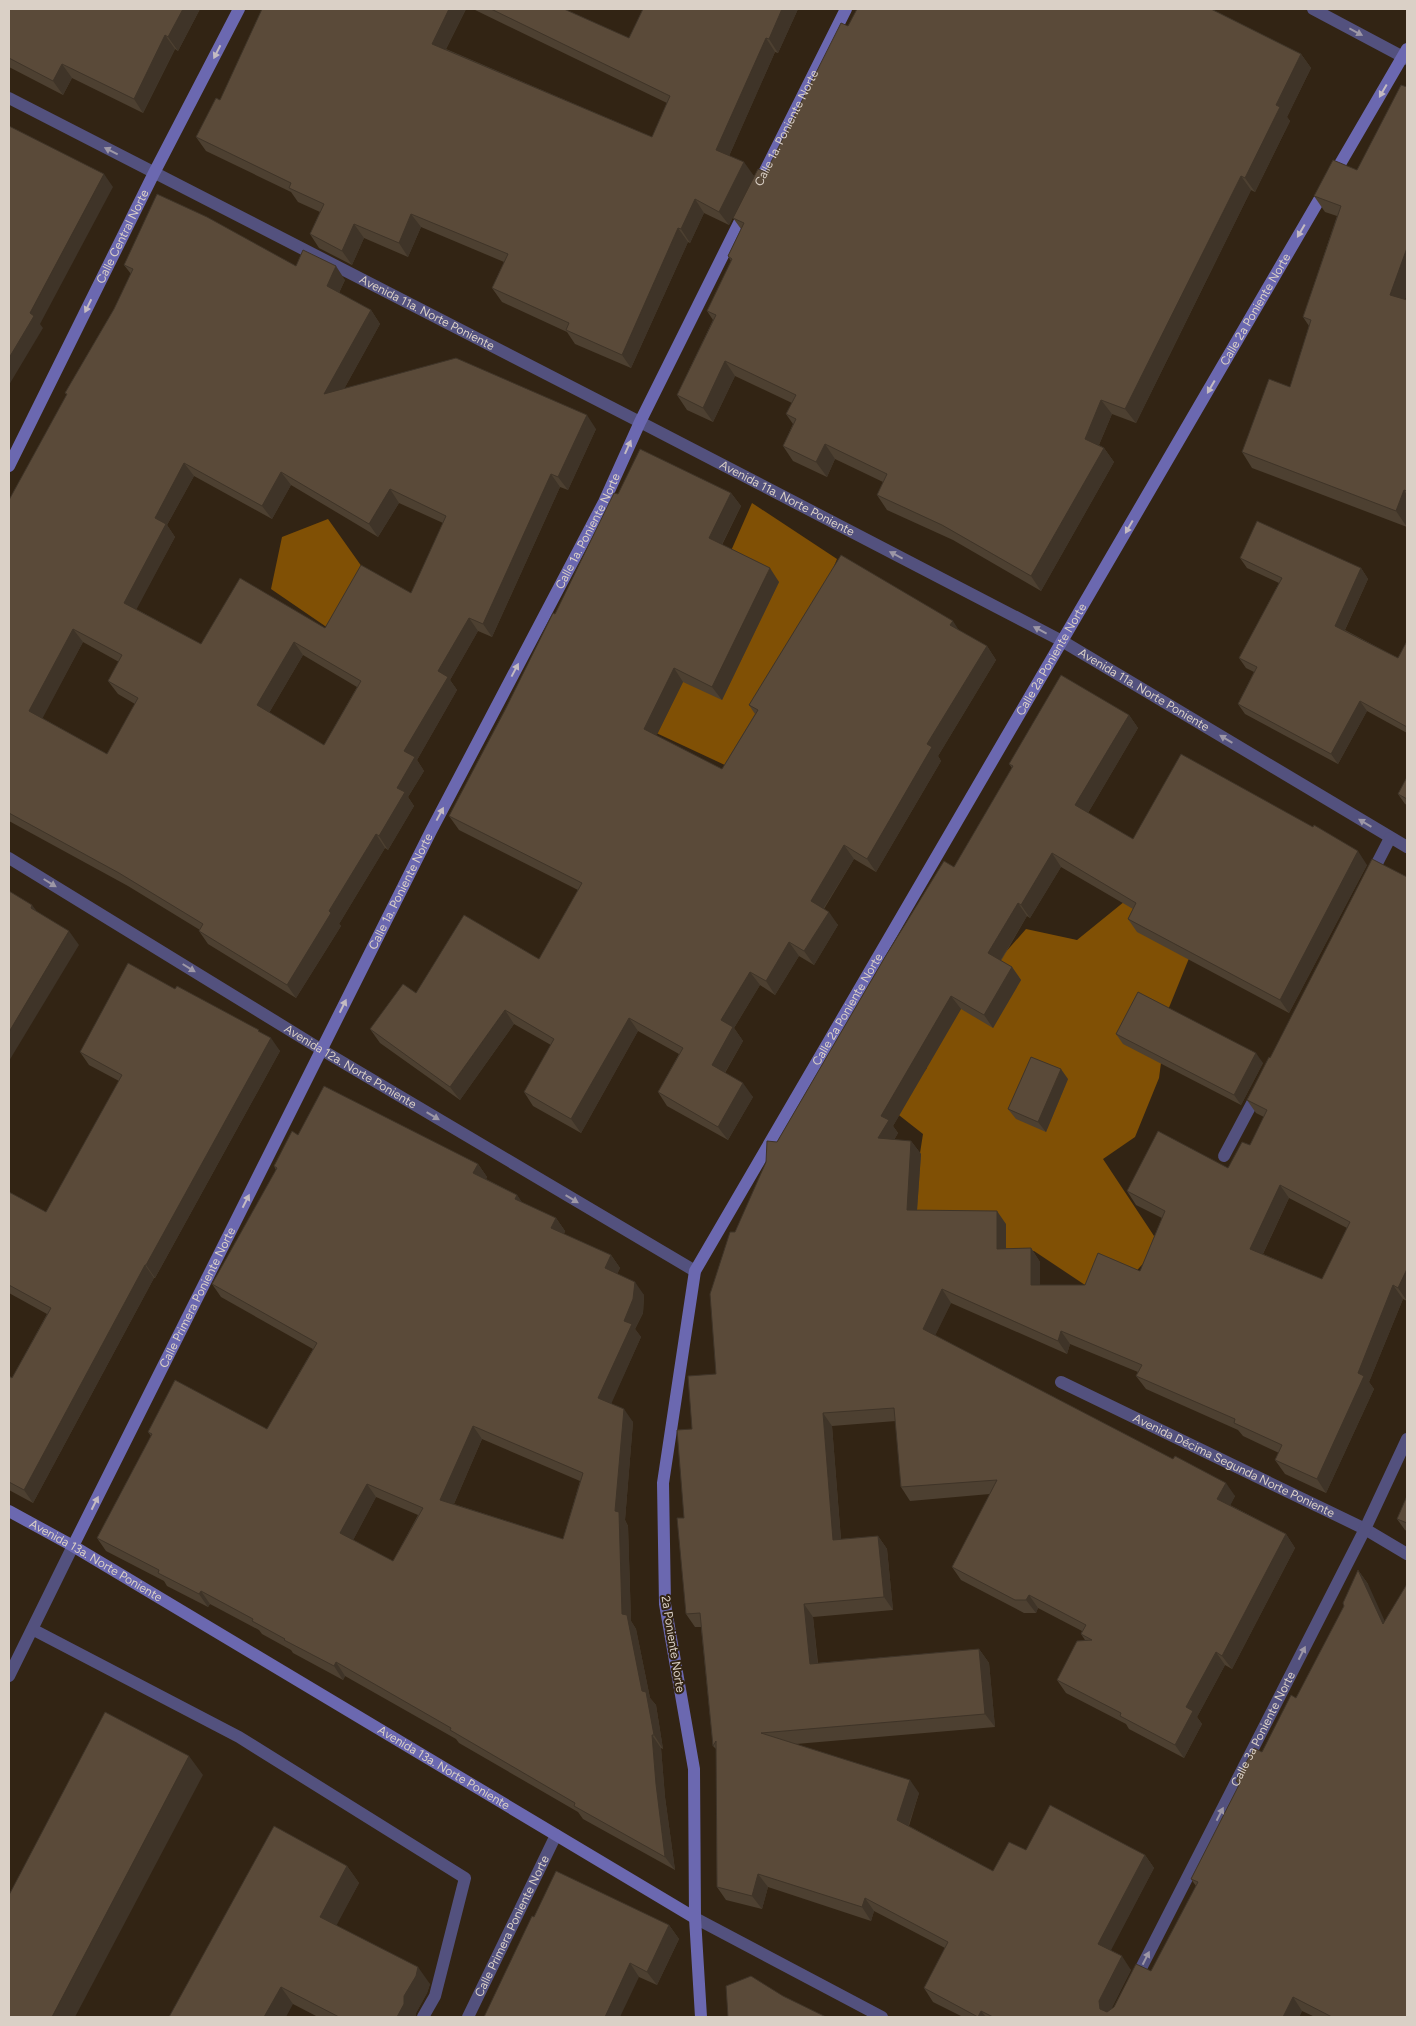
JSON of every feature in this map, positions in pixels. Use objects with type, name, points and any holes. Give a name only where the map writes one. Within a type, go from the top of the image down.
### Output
[{"type":"street","name":"Calle Central Norte","points":[[9,466],[154,173],[239,9]]},
{"type":"street","name":"Calle 1a. Poniente Norte","points":[[322,1050],[431,831],[604,502],[640,422],[846,9]]},
{"type":"street","points":[[1313,9],[1406,55]]},
{"type":"street","name":"Calle 2a Poniente Norte","points":[[695,1272],[1406,55]]},
{"type":"street","name":"Avenida 11a. Norte Poniente","points":[[9,98],[1062,641],[1407,847]]},
{"type":"street","points":[[1362,891],[1390,838]]},
{"type":"street","name":"Avenida 12a. Norte Poniente","points":[[9,858],[322,1050],[695,1272]]},
{"type":"street","name":"Calle Primera Poniente Norte","points":[[73,1546],[322,1050]]},
{"type":"street","points":[[1224,1156],[1266,1077]]},
{"type":"street","name":"2a Poniente Norte","points":[[695,1272],[663,1483],[665,1604],[694,1769],[696,1918],[702,2017]]},
{"type":"street","name":"Avenida Décima Segunda Norte Poniente","points":[[1060,1382],[1365,1529],[1407,1554]]},
{"type":"street","name":"Calle 3a Poniente Norte","points":[[1129,1991],[1365,1529],[1407,1439]]},
{"type":"street","name":"Avenida 13a. Norte Poniente","points":[[9,1511],[73,1546],[696,1918],[882,2017]]},
{"type":"street","points":[[9,1676],[73,1546]]},
{"type":"street","points":[[32,1629],[239,1737],[465,1878],[435,1996],[424,2017]]},
{"type":"street","name":"Calle Primera Poniente Norte","points":[[468,2017],[556,1835]]},
{"type":"shaded area","points":[[752,503],[837,559],[796,659],[742,773],[652,731]]},
{"type":"shaded area","points":[[328,519],[389,605],[360,623],[325,626],[271,589],[282,537]]},
{"type":"shaded area","points":[[1130,897],[1194,946],[1168,1010],[1159,1078],[1135,1137],[1103,1159],[1160,1245],[1109,1301],[1034,1251],[897,1237],[915,1185],[923,1134],[895,1112],[927,1068],[887,1005],[997,962],[1026,929],[1077,940]]},
{"type":"building","points":[[9,9],[183,9],[168,37],[165,35],[134,99],[62,64],[53,81],[9,58]]},
{"type":"building","points":[[262,9],[449,9],[432,44],[652,137],[670,96],[491,9],[564,9],[629,38],[643,9],[782,9],[769,39],[766,38],[716,150],[744,162],[719,212],[695,199],[681,229],[678,228],[622,355],[566,330],[569,323],[492,288],[508,254],[411,214],[399,243],[354,224],[342,251],[310,234],[324,204],[289,188],[291,183],[196,137],[216,98],[220,100]]},
{"type":"building","points":[[857,9],[1211,9],[1301,54],[1276,105],[1280,107],[1245,178],[1241,176],[1125,409],[1101,400],[1085,439],[1104,448],[1031,576],[942,525],[877,495],[887,474],[825,444],[816,462],[783,446],[796,419],[786,414],[796,395],[725,361],[703,408],[677,395],[716,315],[707,311],[732,259],[728,256],[744,223],[733,218],[758,169],[766,172],[841,23],[848,26]]},
{"type":"building","points":[[1401,85],[1407,87],[1407,248],[1390,295],[1407,300],[1407,491],[1404,490],[1396,511],[1242,452],[1269,379],[1290,387],[1311,320],[1303,317],[1341,206],[1314,196],[1333,160],[1357,170]]},
{"type":"building","points":[[9,126],[104,174],[30,313],[34,316],[9,358]]},
{"type":"building","points":[[157,194],[207,217],[296,266],[303,250],[336,266],[327,286],[371,310],[324,394],[456,358],[587,415],[558,477],[551,474],[483,624],[469,618],[438,671],[448,677],[404,751],[415,757],[397,788],[405,792],[379,836],[376,834],[287,985],[199,931],[203,924],[119,873],[9,813],[9,500],[67,394],[65,393],[114,309],[133,269],[124,265]],"holes":[[[184,463],[262,506],[281,472],[369,524],[390,489],[446,516],[411,593],[361,565],[325,628],[240,578],[201,644],[124,603],[166,524],[155,518]],[[73,629],[122,655],[108,681],[138,698],[107,754],[29,711]],[[294,642],[361,681],[324,745],[257,705]]]},
{"type":"building","points":[[640,449],[731,493],[709,538],[770,568],[712,687],[674,668],[644,729],[722,769],[758,710],[749,705],[841,555],[953,621],[950,625],[987,646],[927,744],[932,747],[867,859],[844,845],[811,901],[829,912],[804,951],[789,942],[766,981],[750,972],[721,1020],[733,1027],[712,1065],[743,1083],[718,1127],[658,1092],[683,1048],[629,1018],[571,1119],[524,1092],[554,1039],[505,1010],[450,1087],[370,1029],[403,984],[416,993],[464,915],[539,959],[582,883],[449,816],[505,710],[553,613],[555,614],[614,493],[618,494]]},
{"type":"building","points":[[1257,521],[1361,568],[1335,626],[1398,658],[1407,641],[1407,727],[1360,701],[1331,754],[1238,704],[1257,667],[1239,658],[1282,578],[1240,558]]},
{"type":"building","points":[[1061,675],[1129,715],[1075,805],[1133,839],[1181,754],[1313,827],[1314,825],[1358,851],[1280,1000],[1128,919],[1136,903],[1052,853],[1021,905],[1018,903],[988,953],[1012,967],[984,1015],[951,996],[881,1116],[889,1120],[878,1138],[911,1141],[907,1210],[997,1211],[997,1249],[1031,1248],[1031,1285],[1085,1285],[1098,1253],[1140,1271],[1165,1211],[1127,1191],[1158,1131],[1228,1168],[1242,1142],[1250,1145],[1267,1110],[1247,1100],[1372,859],[1407,877],[1407,1269],[1398,1288],[1393,1285],[1358,1373],[1364,1376],[1317,1479],[1275,1460],[1282,1445],[1234,1423],[1235,1419],[1136,1376],[1142,1365],[1061,1331],[1058,1341],[942,1289],[923,1329],[1173,1459],[1175,1456],[1226,1483],[1217,1499],[1286,1534],[1222,1656],[1216,1652],[1186,1707],[1193,1711],[1175,1745],[1120,1716],[1121,1713],[1057,1680],[1077,1641],[1092,1640],[1081,1634],[1086,1625],[1029,1595],[1026,1600],[1015,1600],[952,1567],[997,1480],[901,1487],[894,1408],[823,1413],[833,1540],[878,1536],[884,1597],[804,1604],[810,1664],[979,1649],[985,1714],[761,1733],[910,1780],[897,1820],[993,1871],[1009,1842],[1026,1850],[1050,1805],[1145,1855],[1098,1944],[1122,1956],[1099,2001],[1100,2009],[1107,2012],[1114,2007],[1136,1964],[1151,1971],[1198,1882],[1191,1879],[1240,1783],[1236,1781],[1254,1748],[1262,1752],[1291,1695],[1296,1698],[1344,1606],[1343,1603],[1358,1570],[1383,1624],[1407,1584],[1407,2017],[1332,2017],[1293,1997],[1283,2017],[993,2017],[981,2011],[978,2017],[924,1988],[948,1942],[865,1898],[862,1907],[758,1874],[752,1896],[717,1887],[716,1741],[713,1746],[700,1613],[686,1614],[677,1518],[684,1518],[677,1430],[692,1429],[688,1376],[716,1374],[710,1294],[730,1232],[735,1232],[766,1162],[767,1141],[777,1142],[885,957],[944,861],[954,867],[1013,766],[1009,764]],"holes":[[[1280,1185],[1350,1222],[1322,1279],[1250,1249]]]},
{"type":"building","points":[[1407,777],[1407,799],[1398,794]]},
{"type":"building","points":[[9,891],[32,905],[31,908],[69,931],[9,1032]]},
{"type":"building","points":[[128,963],[175,989],[177,986],[271,1038],[145,1265],[24,1490],[9,1482],[9,1376],[12,1378],[51,1308],[9,1285],[9,1192],[46,1212],[122,1075],[80,1052]]},
{"type":"building","points":[[1138,992],[1256,1053],[1234,1095],[1116,1034]]},
{"type":"building","points":[[1031,1057],[1061,1069],[1038,1122],[1008,1109]]},
{"type":"building","points":[[324,1086],[478,1164],[473,1173],[517,1195],[515,1199],[556,1218],[551,1228],[611,1255],[605,1268],[635,1282],[633,1299],[624,1321],[632,1324],[598,1398],[624,1409],[615,1511],[619,1512],[622,1614],[627,1615],[642,1691],[646,1692],[654,1735],[652,1735],[656,1784],[665,1857],[574,1806],[575,1803],[450,1730],[451,1728],[336,1662],[334,1666],[284,1640],[252,1621],[253,1619],[201,1591],[199,1594],[158,1573],[159,1570],[97,1538],[152,1434],[148,1432],[175,1380],[267,1429],[317,1343],[212,1284],[277,1168],[274,1166],[292,1131],[298,1135]],"holes":[[[473,1426],[583,1473],[563,1539],[440,1500]],[[367,1484],[423,1508],[393,1561],[340,1533]]]},
{"type":"building","points":[[1407,1496],[1407,1523],[1397,1519]]},
{"type":"building","points":[[105,1712],[189,1756],[52,2017],[9,2017],[9,1895]]},
{"type":"building","points":[[274,1826],[347,1866],[320,1917],[418,1967],[416,1976],[404,1996],[404,2004],[397,2017],[339,2017],[281,1987],[264,2017],[169,2017]]},
{"type":"building","points":[[556,1871],[669,1925],[647,1972],[630,1963],[605,2017],[484,2017],[532,1916],[534,1917]]},
{"type":"building","points":[[751,1976],[783,1996],[826,2017],[728,2017],[726,1986]]}]
